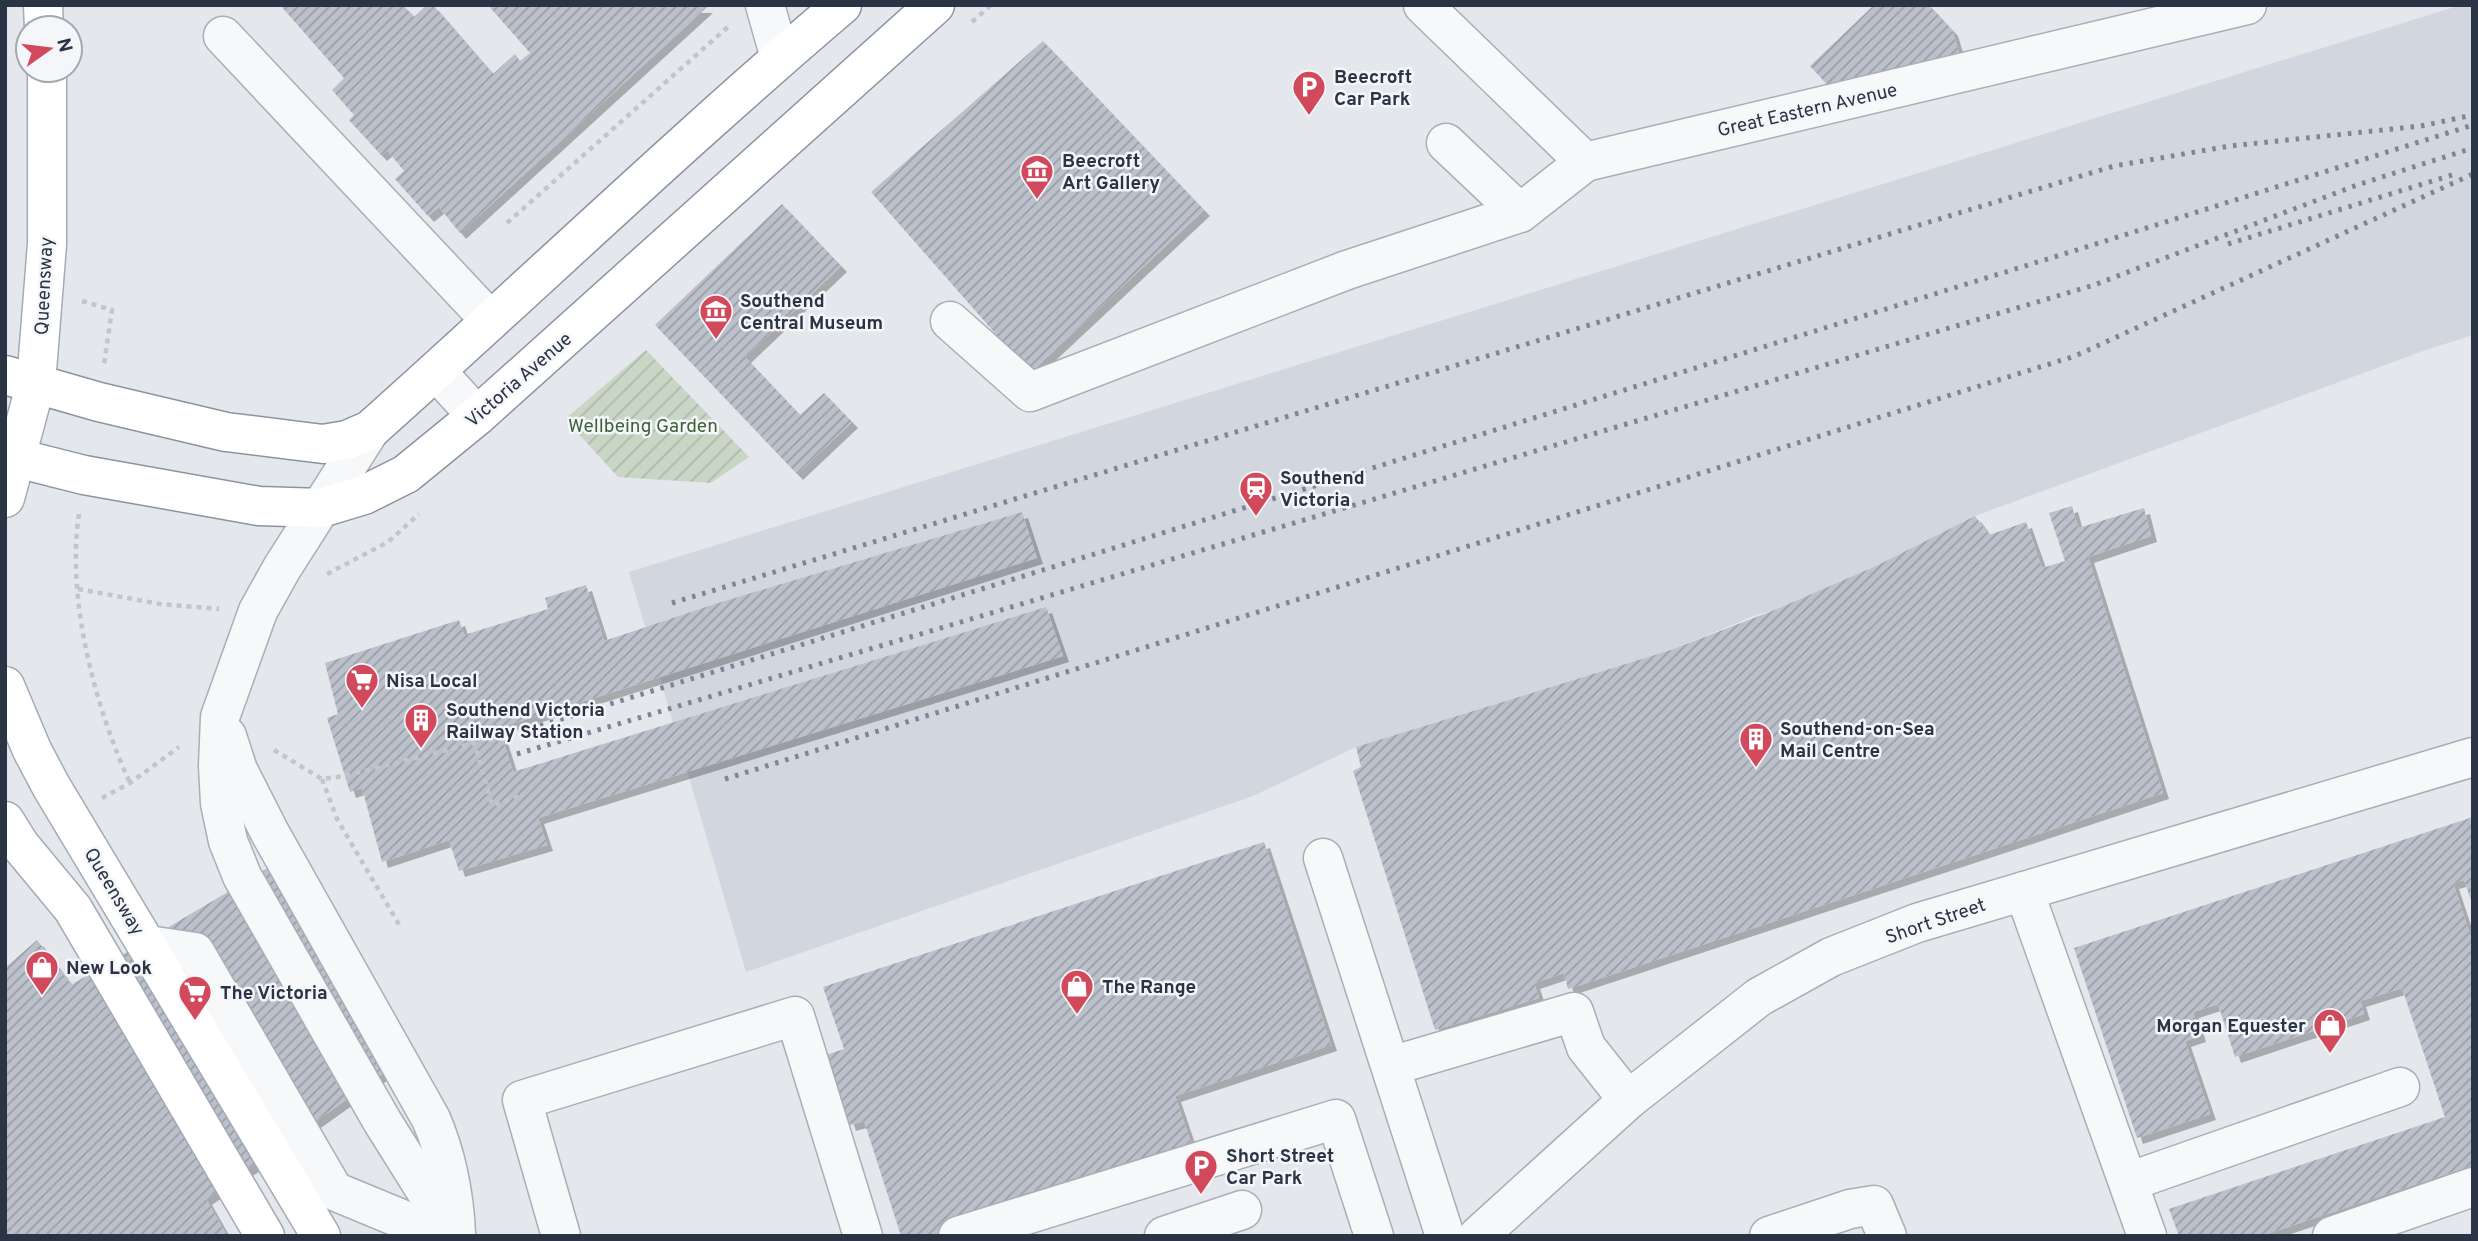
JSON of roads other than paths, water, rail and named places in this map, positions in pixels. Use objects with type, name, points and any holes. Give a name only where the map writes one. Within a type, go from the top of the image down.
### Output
[{"type":"main road","points":[[21,379],[99,402],[226,432],[323,444],[347,440],[370,430],[780,58],[842,5]]},
{"type":"main road","name":"Victoria Avenue","points":[[11,456],[84,475],[259,506],[321,508],[364,495],[406,474],[477,416],[935,5]]},
{"type":"main road","name":"Queensway","points":[[5,498],[21,379],[47,244],[47,84]]},
{"type":"main road","name":"Queensway","points":[[5,686],[32,750],[321,1236]]},
{"type":"main road","points":[[5,821],[20,845],[74,909],[265,1236]]},
{"type":"street","points":[[950,321],[1030,392],[1347,270],[1520,213],[1585,162],[1423,5]]},
{"type":"street","name":"Great Eastern Avenue","points":[[1585,162],[2247,5]]},
{"type":"street","points":[[751,12],[780,58]]},
{"type":"street","points":[[223,36],[490,320]]},
{"type":"street","points":[[1446,143],[1520,213]]},
{"type":"street","points":[[436,371],[477,416]]},
{"type":"street","points":[[370,430],[282,568],[258,611],[220,717],[220,803],[228,841],[242,876],[382,1121],[455,1236]]},
{"type":"street","name":"Short Street","points":[[1478,1236],[1628,1100],[1759,997],[1831,957],[1917,923],[2473,757]]},
{"type":"street","points":[[1323,858],[1445,1236]]},
{"type":"street","points":[[2024,891],[2147,1236]]},
{"type":"street","points":[[148,945],[195,952],[334,1191],[443,1236]]},
{"type":"street","points":[[1391,1066],[1574,1012],[1586,1047],[1628,1100]]},
{"type":"street","points":[[561,1236],[522,1100],[795,1016],[863,1236]]},
{"type":"street","points":[[265,1144],[269,1080]]},
{"type":"street","points":[[2128,1182],[2400,1087]]},
{"type":"street","points":[[958,1236],[1336,1119],[1374,1236]]},
{"type":"street","points":[[2332,1236],[2473,1187]]},
{"type":"street","points":[[1769,1236],[1850,1209],[1880,1220]]},
{"type":"street","points":[[1164,1236],[1242,1210]]},
{"type":"railway","points":[[672,603],[2114,166],[2230,146],[2421,126],[2473,115]]},
{"type":"railway","points":[[510,735],[2473,125]]},
{"type":"railway","points":[[517,754],[2094,285],[2357,185],[2473,148]]},
{"type":"railway","points":[[725,779],[2075,356],[2473,174]]},
{"type":"railway","points":[[2228,244],[2452,175]]},
{"type":"place","name":"Beecroft Car Park","points":[[1309,117]]},
{"type":"place","name":"Beecroft Art Gallery","points":[[1037,201]]},
{"type":"place","name":"Southend Central Museum","points":[[716,341]]},
{"type":"place","name":"Southend Victoria","points":[[1256,518]]},
{"type":"place","name":"Nisa Local","points":[[362,710]]},
{"type":"place","name":"Southend Victoria Railway Station","points":[[421,750]]},
{"type":"place","name":"Southend-on-Sea Mail Centre","points":[[1756,769]]},
{"type":"place","name":"New Look","points":[[42,997]]},
{"type":"place","name":"The Range","points":[[1077,1016]]},
{"type":"place","name":"The Victoria","points":[[195,1022]]},
{"type":"place","name":"Morgan Equester","points":[[2330,1055]]},
{"type":"place","name":"Short Street Car Park","points":[[1201,1196]]},
{"type":"park label","name":"Wellbeing Garden","points":[[643,425]]}]
